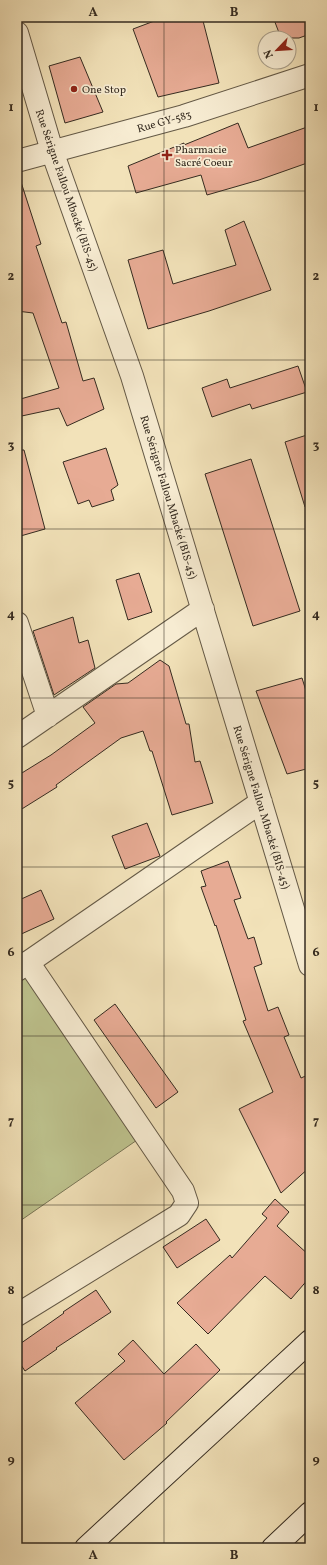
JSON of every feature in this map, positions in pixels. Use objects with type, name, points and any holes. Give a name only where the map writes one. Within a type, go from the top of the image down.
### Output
[{"type":"street","name":"Rue Sérigne Fallou Mbacké (BIS-45)","points":[[17,33],[52,151],[132,376],[310,965]]},
{"type":"street","name":"Rue GY-583","points":[[17,161],[184,116],[310,75]]},
{"type":"street","points":[[17,737],[203,610]]},
{"type":"street","points":[[17,622],[48,716]]},
{"type":"street","points":[[19,1310],[179,1215],[187,1203],[183,1191],[23,966],[261,802]]},
{"type":"street","points":[[86,1548],[310,1340]]},
{"type":"street","points":[[273,1548],[310,1513]]},
{"type":"green space","points":[[28,976],[140,1138],[17,1223],[17,984]]},
{"type":"building","points":[[165,17],[202,17],[219,83],[158,97],[133,29]]},
{"type":"building","points":[[273,17],[310,17],[310,34],[297,38],[297,30],[278,30]]},
{"type":"building","name":"One Stop","points":[[80,57],[103,112],[65,123],[49,66]]},
{"type":"building","points":[[238,123],[248,148],[310,126],[310,162],[259,180],[207,195],[201,175],[136,193],[128,166]]},
{"type":"building","points":[[21,182],[41,244],[36,246],[62,323],[66,322],[83,381],[94,378],[104,409],[67,426],[59,408],[17,417],[17,400],[59,388],[33,313],[17,311],[17,183]]},
{"type":"building","points":[[244,221],[271,290],[209,311],[148,329],[128,260],[163,250],[173,284],[236,265],[225,230]]},
{"type":"building","points":[[298,366],[307,392],[252,409],[250,404],[212,417],[202,388],[227,379],[230,388]]},
{"type":"building","points":[[310,434],[310,506],[305,507],[285,442]]},
{"type":"building","points":[[106,448],[118,485],[111,490],[114,500],[92,507],[89,500],[78,504],[63,462]]},
{"type":"building","points":[[17,450],[24,450],[45,529],[17,537]]},
{"type":"building","points":[[251,459],[300,611],[253,626],[205,474]]},
{"type":"building","points":[[139,573],[152,612],[128,620],[116,580]]},
{"type":"building","points":[[73,617],[79,643],[88,640],[95,668],[54,695],[33,631]]},
{"type":"building","points":[[160,660],[169,666],[186,724],[189,724],[195,762],[200,761],[213,803],[172,815],[152,751],[150,751],[143,731],[121,738],[56,785],[57,787],[17,812],[17,776],[51,755],[95,723],[83,707],[116,684],[128,683]]},
{"type":"building","points":[[302,678],[307,694],[310,693],[310,768],[287,774],[256,691]]},
{"type":"building","points":[[147,823],[160,856],[125,869],[112,836]]},
{"type":"building","points":[[228,861],[241,898],[234,900],[248,939],[254,937],[262,964],[254,967],[268,1011],[278,1007],[289,1035],[284,1037],[301,1078],[310,1074],[310,1167],[281,1193],[239,1109],[273,1092],[243,1021],[246,1020],[216,925],[215,926],[201,887],[206,886],[201,871]]},
{"type":"building","points":[[41,890],[54,919],[17,936],[17,901]]},
{"type":"building","points":[[115,1004],[178,1092],[156,1108],[94,1020]]},
{"type":"building","points":[[275,1199],[289,1212],[277,1226],[310,1256],[310,1277],[291,1299],[265,1276],[208,1334],[177,1303],[230,1255],[232,1258],[267,1218],[262,1214]]},
{"type":"building","points":[[206,1219],[220,1240],[177,1268],[163,1247]]},
{"type":"building","points":[[96,1290],[111,1312],[56,1348],[57,1349],[25,1371],[17,1359],[17,1346]]},
{"type":"building","points":[[133,1340],[164,1374],[196,1344],[220,1370],[166,1422],[167,1423],[124,1460],[75,1403],[125,1361],[118,1354]]},
{"type":"place","name":"One Stop","points":[[74,89]]},
{"type":"place","name":"Pharmacie Sacré Coeur","points":[[167,155]]}]
